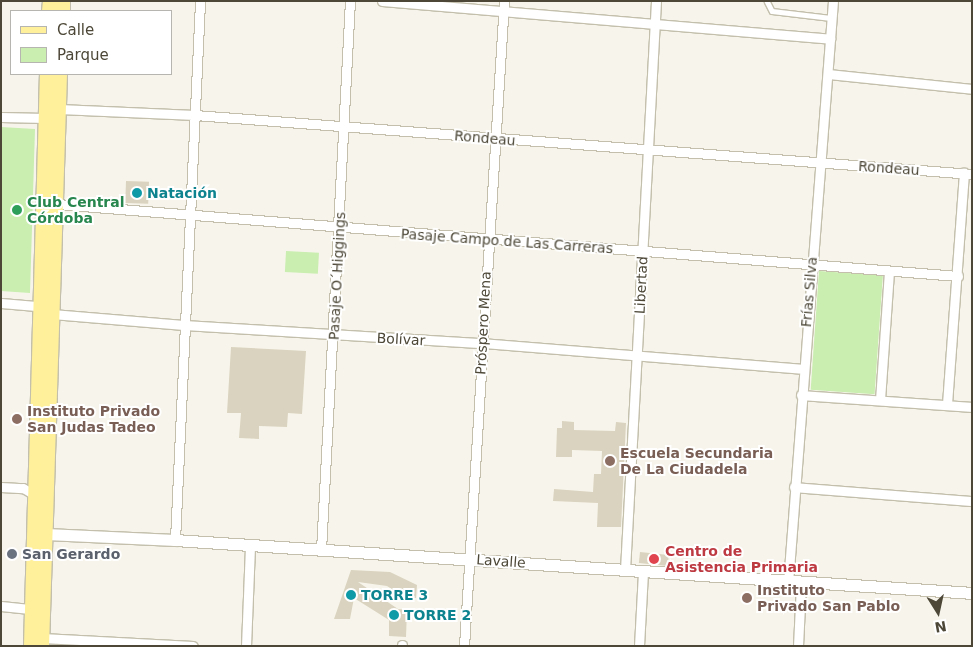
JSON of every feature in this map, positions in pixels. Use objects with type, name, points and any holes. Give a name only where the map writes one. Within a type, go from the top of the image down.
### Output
[{"type":"main road","points":[[38,643],[32,609],[47,75]]},
{"type":"main road","points":[[38,643],[46,534],[60,75]]},
{"type":"street","points":[[175,540],[200,1]]},
{"type":"street","name":"Pasaje O´Higgings","points":[[321,550],[346,126],[350,1]]},
{"type":"street","points":[[382,1],[830,39]]},
{"type":"street","name":"Próspero Mena","points":[[464,646],[487,240],[504,1]]},
{"type":"street","name":"Libertad","points":[[625,570],[643,251],[646,150],[656,1]]},
{"type":"street","name":"Frías Silva","points":[[788,582],[833,1]]},
{"type":"street","points":[[828,74],[972,89]]},
{"type":"street","points":[[1,117],[45,118],[59,109]]},
{"type":"street","name":"Rondeau","points":[[59,109],[346,126],[494,139],[968,174]]},
{"type":"street","points":[[947,404],[968,174]]},
{"type":"street","name":"Pasaje Campo de Las Carreras","points":[[56,204],[487,240],[958,276]]},
{"type":"street","points":[[880,400],[889,271]]},
{"type":"street","name":"Bolívar","points":[[1,303],[39,306],[52,314],[184,325],[334,336],[482,343],[803,369]]},
{"type":"street","points":[[802,395],[972,406]]},
{"type":"street","points":[[1,487],[23,488],[36,495],[47,506]]},
{"type":"street","points":[[794,487],[972,501]]},
{"type":"street","points":[[34,544],[46,534]]},
{"type":"street","name":"Lavalle","points":[[46,534],[175,540],[643,571],[802,584],[972,593]]},
{"type":"street","points":[[246,646],[250,545]]},
{"type":"street","points":[[639,646],[643,571]]},
{"type":"street","points":[[798,646],[802,584]]},
{"type":"street","points":[[1,606],[32,609]]},
{"type":"street","points":[[38,643],[193,646]]},
{"type":"lane","points":[[767,1],[772,11],[832,18]]},
{"type":"green space","name":"Club Central Córdoba","points":[[1,127],[35,129],[30,293],[1,291]]},
{"type":"green space","points":[[286,251],[319,253],[318,274],[285,272]]},
{"type":"green space","points":[[819,271],[883,275],[875,394],[811,390]]},
{"type":"building","name":"Natación","points":[[126,181],[149,182],[148,204],[125,203]]},
{"type":"building","points":[[231,347],[306,351],[302,414],[288,413],[287,427],[259,426],[259,439],[239,438],[241,413],[227,413]]},
{"type":"building","points":[[562,421],[574,422],[574,430],[615,431],[616,422],[626,423],[621,527],[597,527],[598,503],[553,501],[554,489],[593,492],[594,474],[601,474],[602,451],[572,450],[572,457],[556,457],[557,428],[562,428]]},
{"type":"building","name":"Centro de Asistencia Primaria","points":[[640,552],[669,555],[668,566],[639,563]]},
{"type":"building","points":[[351,570],[390,572],[417,585],[416,598],[404,597],[387,586],[358,582],[398,609],[407,610],[406,637],[389,636],[389,620],[354,598],[350,619],[334,619]]},
{"type":"place","name":"Natación","points":[[137,193]]},
{"type":"place","name":"Club Central Córdoba","points":[[17,210]]},
{"type":"place","name":"Instituto Privado San Judas Tadeo","points":[[17,419]]},
{"type":"place","name":"Escuela Secundaria De La Ciudadela","points":[[610,461]]},
{"type":"place","name":"San Gerardo","points":[[12,554]]},
{"type":"place","name":"Centro de Asistencia Primaria","points":[[654,559]]},
{"type":"place","name":"TORRE 3","points":[[351,595]]},
{"type":"place","name":"Instituto Privado San Pablo","points":[[747,598]]},
{"type":"place","name":"TORRE 2","points":[[394,615]]}]
